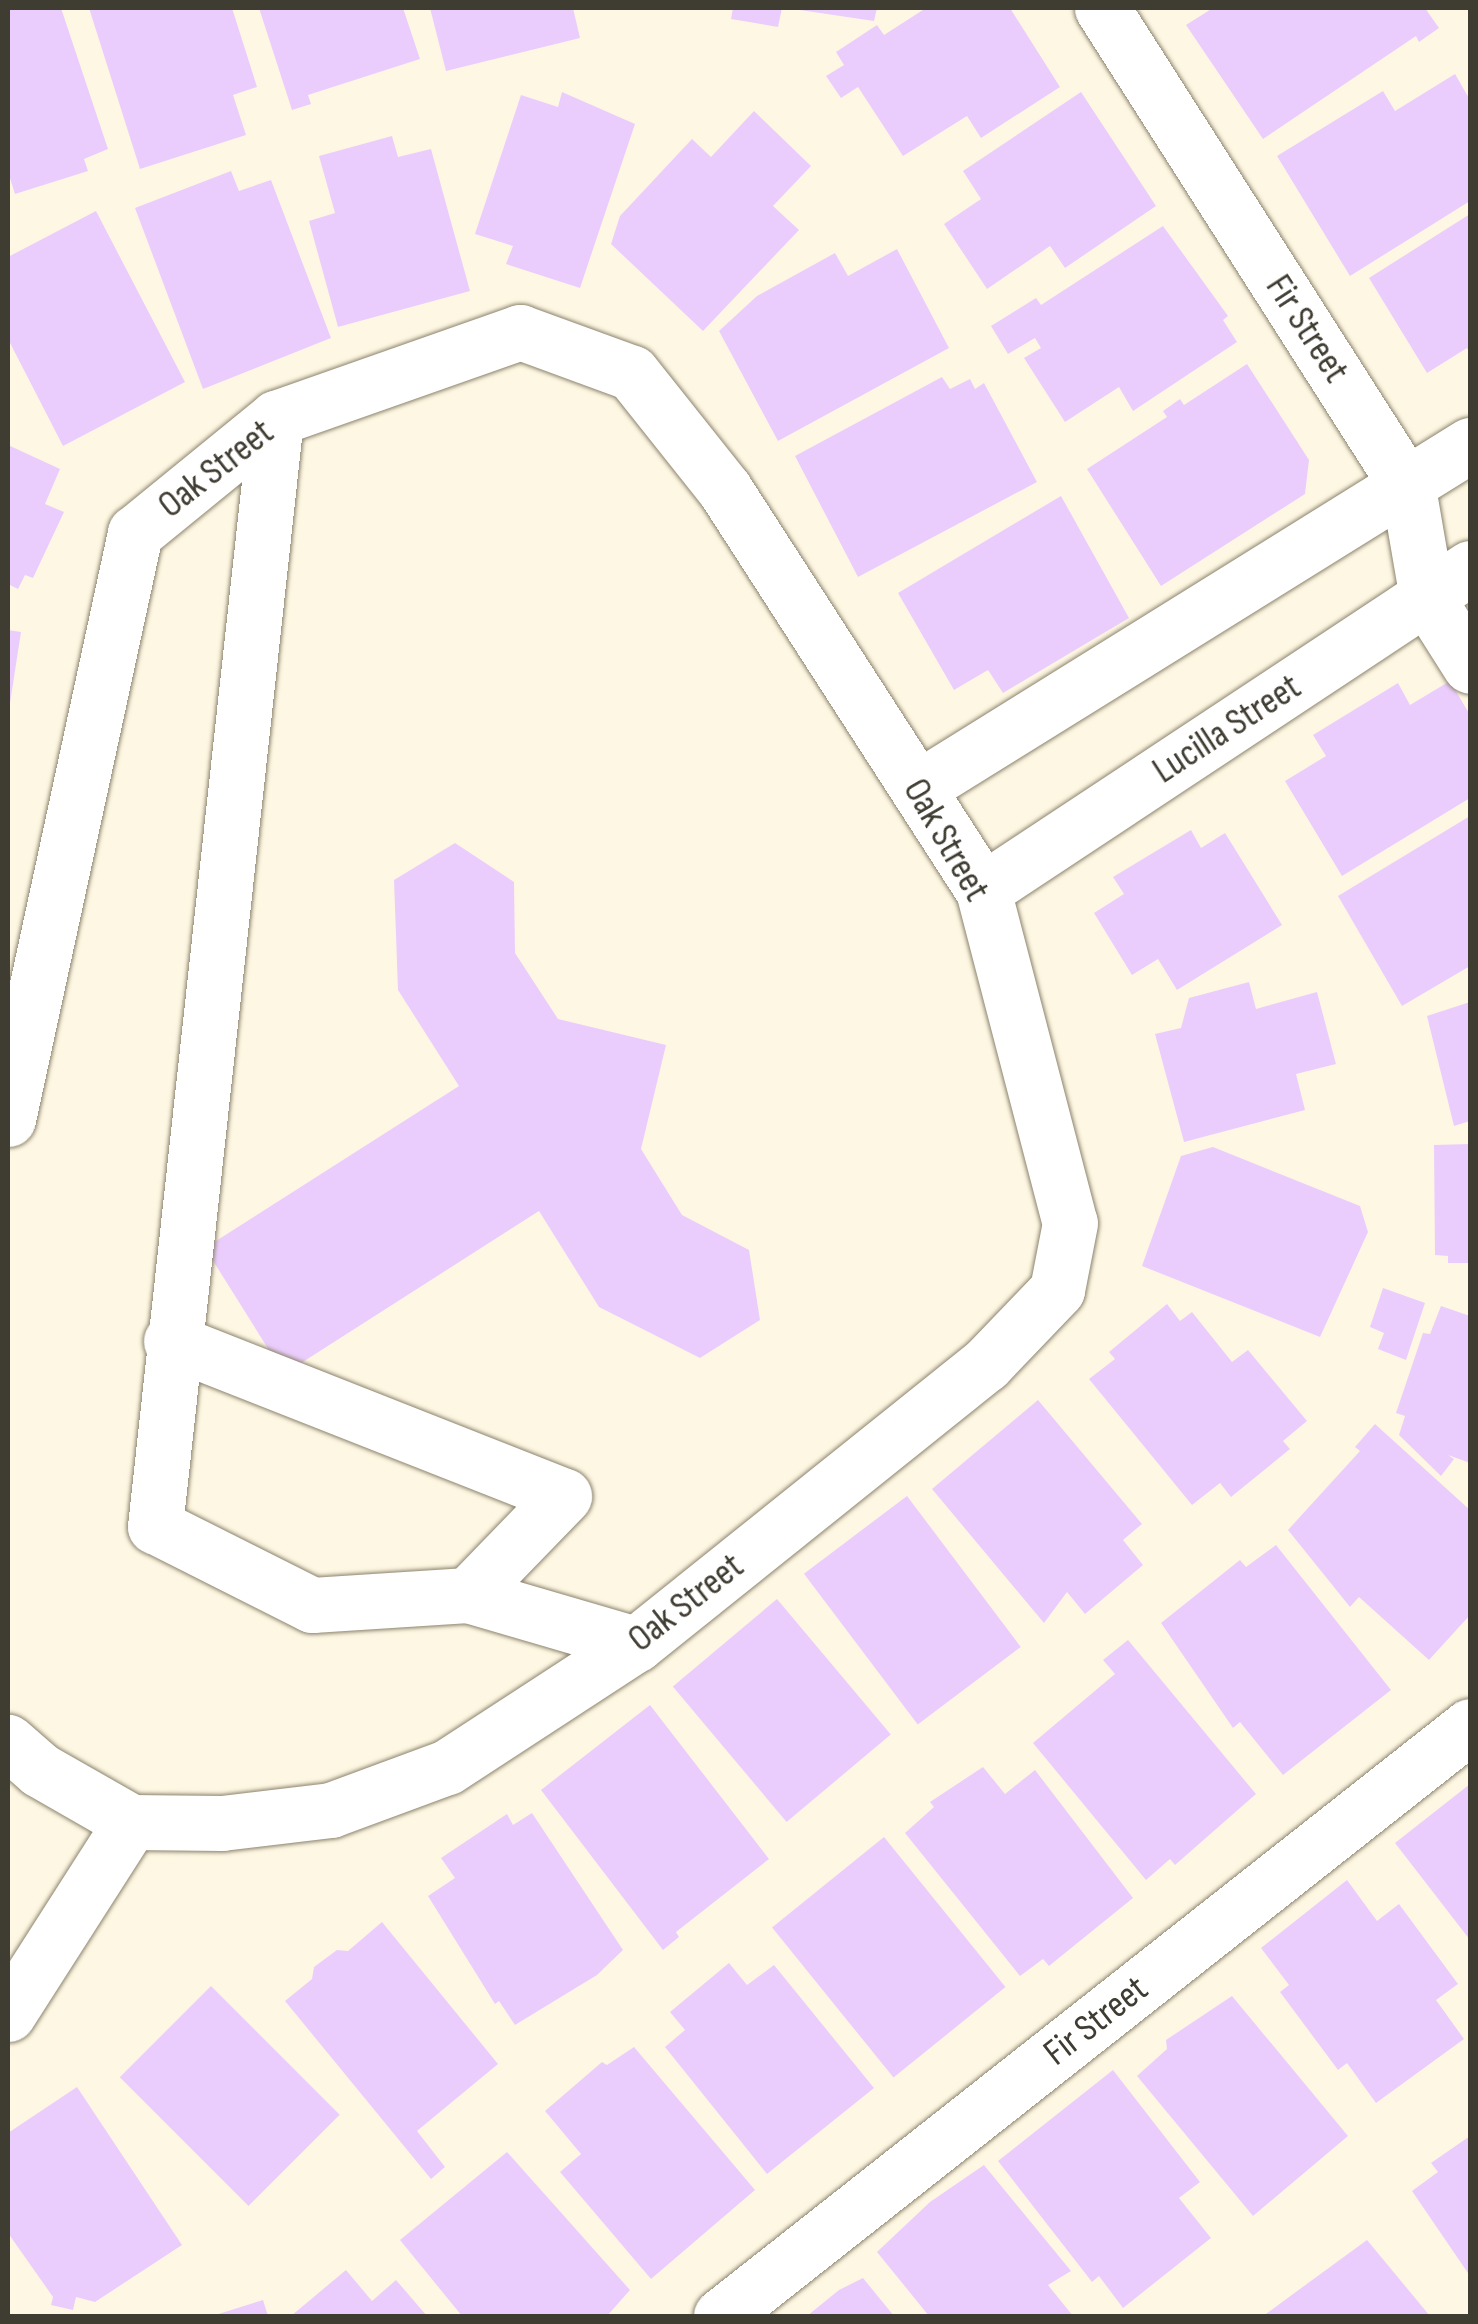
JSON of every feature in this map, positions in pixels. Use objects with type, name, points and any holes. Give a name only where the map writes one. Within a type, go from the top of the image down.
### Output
[{"type":"street","name":"Fir Street","points":[[1102,8],[1408,488],[1426,598],[1470,666]]},
{"type":"street","name":"Oak Street","points":[[8,1118],[135,533],[276,418],[520,332],[632,374],[726,490],[983,890],[1070,1222],[1057,1290],[986,1364],[636,1644],[448,1767],[330,1810],[222,1823],[131,1822],[40,1770],[8,1742]]},
{"type":"street","points":[[276,418],[171,1342],[155,1526],[312,1605],[468,1595],[636,1644]]},
{"type":"street","points":[[918,788],[1408,488],[1470,445]]},
{"type":"street","name":"Lucilla Street","points":[[983,890],[1470,568]]},
{"type":"street","points":[[171,1342],[564,1496],[468,1595]]},
{"type":"street","name":"Fir Street","points":[[721,2316],[1470,1726]]},
{"type":"street","points":[[8,2014],[131,1822]]},
{"type":"building","points":[[8,8],[61,8],[108,149],[84,159],[88,171],[15,194],[8,172]]},
{"type":"building","points":[[89,8],[232,8],[257,87],[233,95],[246,135],[140,169]]},
{"type":"building","points":[[259,8],[403,8],[420,59],[308,95],[311,104],[292,110]]},
{"type":"building","points":[[430,8],[573,8],[580,38],[446,71]]},
{"type":"building","points":[[733,8],[782,8],[778,27],[731,19]]},
{"type":"building","points":[[793,8],[877,8],[874,21],[793,9]]},
{"type":"building","points":[[926,8],[1010,8],[1060,87],[981,138],[967,116],[903,156],[858,87],[841,98],[826,76],[844,65],[836,52],[877,25],[884,35]]},
{"type":"building","points":[[1213,8],[1425,8],[1439,28],[1419,42],[1416,36],[1263,139],[1186,25]]},
{"type":"building","points":[[1455,74],[1470,100],[1470,201],[1350,276],[1277,156],[1383,91],[1395,111]]},
{"type":"building","points":[[562,92],[635,124],[580,288],[506,264],[513,246],[475,234],[521,95],[558,107]]},
{"type":"building","points":[[1081,92],[1156,206],[1065,268],[1050,246],[987,289],[944,224],[981,199],[963,171]]},
{"type":"building","points":[[754,111],[811,166],[773,206],[799,230],[703,331],[611,244],[620,216],[692,139],[711,157]]},
{"type":"building","points":[[392,136],[398,157],[431,149],[470,291],[338,327],[309,221],[335,213],[319,156]]},
{"type":"building","points":[[231,171],[239,191],[271,180],[331,338],[203,389],[135,208]]},
{"type":"building","points":[[96,211],[185,382],[63,446],[8,339],[8,257]]},
{"type":"building","points":[[1470,214],[1470,354],[1467,348],[1427,373],[1369,278]]},
{"type":"building","points":[[1163,226],[1228,316],[1223,320],[1237,342],[1133,411],[1119,387],[1065,422],[1024,358],[1041,348],[1035,338],[1008,354],[991,326],[1036,298],[1041,305]]},
{"type":"building","points":[[897,249],[949,348],[778,441],[719,331],[757,296],[835,253],[848,276]]},
{"type":"building","points":[[1247,364],[1309,460],[1305,494],[1161,586],[1087,469],[1167,417],[1163,411],[1180,399],[1184,405]]},
{"type":"building","points":[[942,377],[950,389],[970,379],[975,389],[984,383],[1037,482],[858,577],[795,456]]},
{"type":"building","points":[[8,445],[60,469],[45,504],[64,512],[33,578],[25,575],[18,589],[8,584]]},
{"type":"building","points":[[1061,496],[1129,618],[1003,693],[988,670],[954,690],[898,593]]},
{"type":"building","points":[[8,630],[21,632],[10,703],[8,703]]},
{"type":"building","points":[[1450,681],[1470,715],[1470,798],[1342,876],[1285,781],[1326,756],[1313,735],[1398,683],[1410,705]]},
{"type":"building","points":[[1470,816],[1470,966],[1402,1006],[1338,896]]},
{"type":"building","points":[[1191,830],[1201,848],[1225,833],[1282,925],[1177,990],[1158,959],[1132,975],[1094,913],[1124,894],[1113,877]]},
{"type":"building","points":[[455,843],[514,882],[515,953],[558,1019],[666,1045],[641,1149],[682,1215],[749,1250],[760,1320],[700,1358],[599,1307],[539,1211],[284,1374],[205,1248],[459,1086],[398,990],[394,880]]},
{"type":"building","points":[[1249,982],[1256,1009],[1317,992],[1336,1064],[1296,1074],[1305,1110],[1184,1142],[1155,1034],[1181,1028],[1189,998]]},
{"type":"building","points":[[1470,1002],[1470,1121],[1454,1126],[1427,1016]]},
{"type":"building","points":[[1470,1144],[1470,1263],[1448,1263],[1448,1256],[1435,1255],[1434,1145]]},
{"type":"building","points":[[1213,1147],[1360,1206],[1368,1232],[1320,1337],[1142,1266],[1181,1156]]},
{"type":"building","points":[[1383,1288],[1425,1303],[1406,1360],[1378,1349],[1384,1333],[1370,1327]]},
{"type":"building","points":[[1167,1304],[1180,1321],[1192,1312],[1232,1362],[1248,1350],[1307,1421],[1283,1441],[1290,1449],[1231,1497],[1220,1483],[1192,1505],[1089,1379],[1115,1359],[1109,1352]]},
{"type":"building","points":[[1441,1306],[1470,1316],[1470,1463],[1448,1455],[1454,1459],[1441,1476],[1399,1435],[1405,1416],[1396,1413],[1423,1333],[1430,1334]]},
{"type":"building","points":[[1038,1400],[1142,1524],[1123,1540],[1143,1565],[1085,1614],[1067,1592],[1044,1623],[932,1489]]},
{"type":"building","points":[[1375,1424],[1470,1510],[1470,1615],[1429,1660],[1359,1597],[1350,1607],[1288,1530],[1360,1451],[1355,1447]]},
{"type":"building","points":[[907,1496],[1021,1647],[918,1725],[804,1574]]},
{"type":"building","points":[[1276,1545],[1391,1690],[1283,1775],[1240,1722],[1233,1728],[1161,1623],[1240,1560],[1246,1567]]},
{"type":"building","points":[[777,1599],[891,1735],[787,1822],[673,1686]]},
{"type":"building","points":[[1128,1640],[1256,1794],[1175,1865],[1170,1859],[1146,1880],[1033,1743],[1115,1674],[1103,1660]]},
{"type":"building","points":[[650,1705],[769,1859],[676,1932],[679,1937],[663,1950],[541,1790]]},
{"type":"building","points":[[983,1767],[1005,1794],[1035,1770],[1133,1898],[1049,1966],[1043,1959],[1020,1976],[905,1833],[934,1807],[930,1802]]},
{"type":"building","points":[[1470,1784],[1470,1940],[1395,1843]]},
{"type":"building","points":[[532,1813],[623,1950],[597,1975],[515,2025],[499,2001],[495,2004],[428,1896],[455,1878],[441,1858],[507,1814],[513,1825]]},
{"type":"building","points":[[884,1837],[1005,1987],[894,2078],[772,1928]]},
{"type":"building","points":[[1347,1880],[1377,1921],[1399,1904],[1458,1984],[1436,2000],[1464,2039],[1376,2103],[1347,2063],[1338,2070],[1280,1992],[1289,1985],[1261,1948]]},
{"type":"building","points":[[382,1922],[498,2064],[417,2131],[445,2167],[431,2179],[285,2001],[312,1979],[314,1967],[337,1950],[348,1951]]},
{"type":"building","points":[[729,1963],[747,1985],[774,1965],[874,2088],[767,2174],[665,2047],[685,2030],[670,2012]]},
{"type":"building","points":[[211,1986],[340,2115],[248,2206],[120,2077]]},
{"type":"building","points":[[1232,1996],[1348,2136],[1253,2216],[1137,2076],[1167,2049],[1166,2040]]},
{"type":"building","points":[[634,2047],[755,2190],[651,2279],[560,2172],[581,2154],[545,2111],[602,2062],[607,2065]]},
{"type":"building","points":[[1113,2070],[1200,2182],[1179,2198],[1211,2238],[1123,2308],[1099,2276],[1092,2282],[998,2161]]},
{"type":"building","points":[[77,2087],[182,2245],[95,2302],[76,2297],[73,2310],[51,2305],[53,2297],[8,2233],[8,2133]]},
{"type":"building","points":[[1470,2136],[1470,2276],[1412,2191],[1438,2172],[1431,2163]]},
{"type":"building","points":[[507,2152],[630,2290],[607,2316],[462,2316],[400,2240]]},
{"type":"building","points":[[984,2165],[1071,2271],[1048,2285],[1073,2316],[929,2316],[877,2252],[930,2202]]},
{"type":"building","points":[[1367,2240],[1430,2316],[1263,2316]]},
{"type":"building","points":[[346,2270],[372,2301],[396,2280],[427,2316],[291,2316]]},
{"type":"building","points":[[863,2278],[894,2316],[807,2316],[839,2290]]},
{"type":"building","points":[[263,2300],[268,2316],[212,2316]]}]
